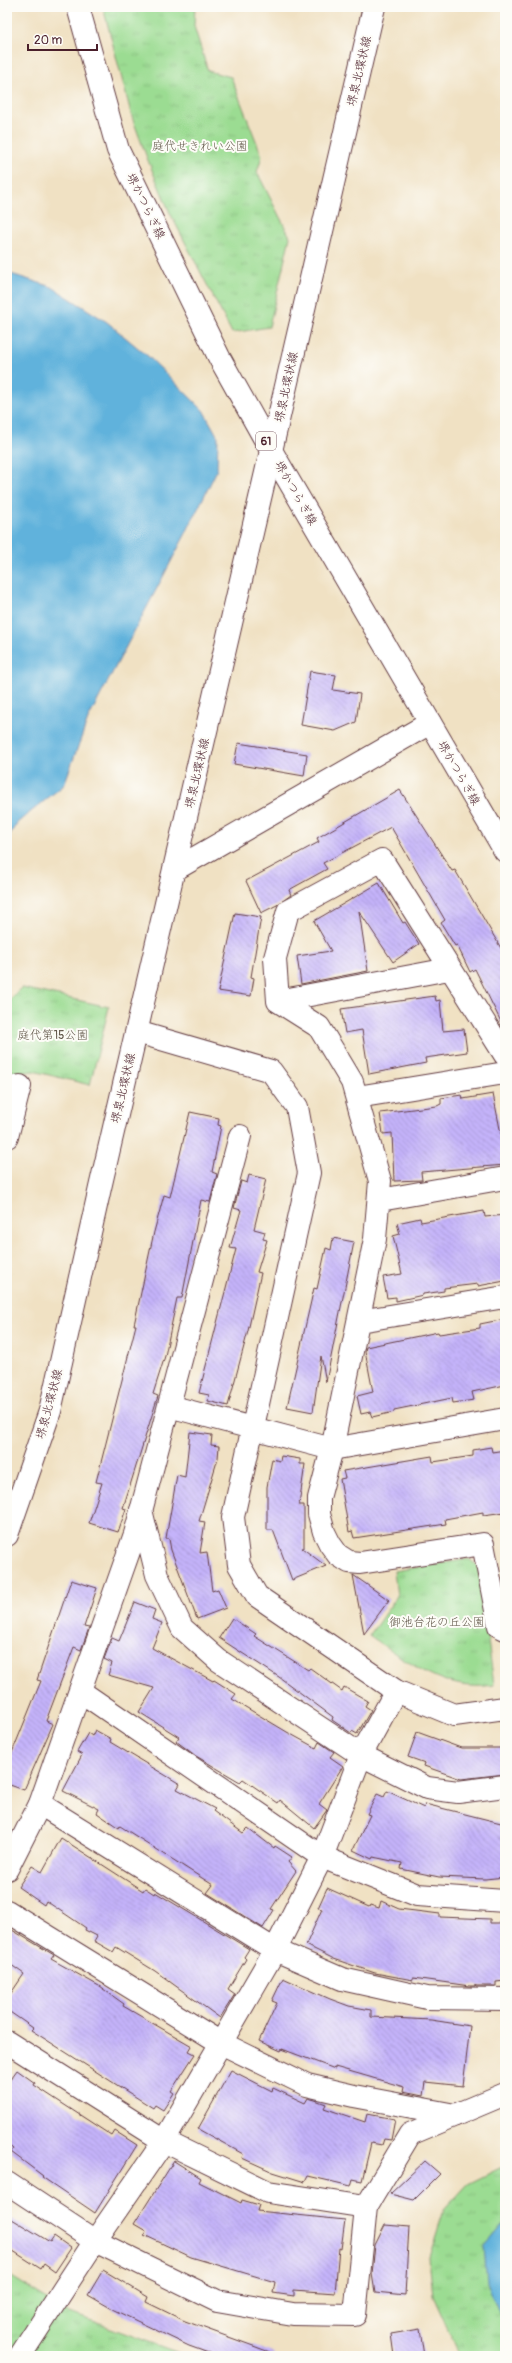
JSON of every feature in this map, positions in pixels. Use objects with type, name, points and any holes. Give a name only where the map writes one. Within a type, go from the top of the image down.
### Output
[{"type":"street","name":"堺かつらぎ線","points":[[78,7],[118,150],[219,357],[272,452],[505,851]]},
{"type":"street","name":"堺泉北環状線","points":[[7,1535],[50,1410],[374,7]]},
{"type":"street","points":[[174,870],[430,723]]},
{"type":"street","points":[[278,1001],[275,958],[288,911],[382,860],[505,1055]]},
{"type":"street","points":[[278,1001],[450,969]]},
{"type":"street","points":[[278,1001],[319,1027],[352,1082],[380,1182],[380,1200],[375,1239],[332,1449],[319,1498],[319,1514],[324,1532],[338,1555],[349,1562],[360,1563],[483,1544],[499,1626],[505,1629]]},
{"type":"street","points":[[137,1032],[271,1071],[296,1107],[309,1173],[233,1517],[239,1565],[257,1596],[396,1691],[454,1715],[505,1708]]},
{"type":"street","points":[[357,1097],[505,1073]]},
{"type":"street","points":[[7,1088],[20,1086],[7,1137]]},
{"type":"street","points":[[7,1869],[40,1804],[141,1510],[240,1136]]},
{"type":"street","points":[[380,1200],[505,1178]]},
{"type":"street","points":[[359,1321],[505,1297]]},
{"type":"street","points":[[169,1406],[332,1449],[505,1420]]},
{"type":"street","points":[[141,1510],[157,1575],[182,1628],[218,1660],[361,1755],[427,1788],[458,1792],[505,1786]]},
{"type":"street","points":[[80,1691],[322,1857],[417,1895],[505,1901]]},
{"type":"street","points":[[20,2356],[94,2241],[164,2141],[275,1950],[322,1857],[361,1755],[396,1691]]},
{"type":"street","points":[[40,1804],[275,1950],[342,1980],[427,1998],[505,1999]]},
{"type":"street","points":[[7,1911],[221,2043],[307,2085],[354,2096],[454,2115]]},
{"type":"street","points":[[7,2042],[164,2141],[268,2192],[366,2207]]},
{"type":"street","points":[[7,2183],[94,2241],[217,2301],[293,2314],[355,2315],[366,2207],[410,2134],[505,2094]]},
{"type":"green space","name":"庭代せきれい公園","points":[[103,7],[195,7],[194,26],[208,71],[231,77],[262,156],[257,172],[290,237],[269,327],[232,333],[170,213],[147,158],[132,117]]},
{"type":"green space","name":"庭代第15公園","points":[[22,988],[109,1007],[90,1085],[33,1071],[7,1075],[7,1002]]},
{"type":"green space","name":"御池台花の丘公園","points":[[469,1559],[478,1566],[494,1685],[476,1686],[443,1680],[413,1665],[369,1636],[397,1596],[394,1571]]},
{"type":"green space","points":[[500,2168],[505,2168],[505,2356],[460,2356],[433,2296],[429,2257],[444,2210],[468,2184]]},
{"type":"green space","points":[[7,2274],[70,2313],[187,2356],[7,2356]]},
{"type":"water","points":[[8,273],[52,287],[107,322],[149,357],[203,410],[218,437],[217,470],[185,535],[88,719],[64,785],[17,823],[7,839]]},
{"type":"water","points":[[505,2223],[505,2328],[487,2282],[484,2247]]},
{"type":"building","points":[[310,671],[336,675],[333,690],[360,694],[356,722],[335,731],[301,725]]},
{"type":"building","points":[[238,743],[307,754],[304,776],[234,764]]},
{"type":"building","points":[[400,790],[452,871],[455,870],[505,955],[505,1030],[475,969],[470,972],[457,945],[455,946],[441,923],[445,920],[391,827],[323,863],[327,869],[289,890],[291,895],[277,905],[261,913],[246,881],[319,842],[317,838]]},
{"type":"building","points":[[379,883],[403,923],[405,922],[419,944],[393,962],[359,911],[368,971],[301,984],[297,956],[331,951],[314,921]]},
{"type":"building","points":[[235,913],[261,917],[251,977],[254,978],[251,996],[218,991]]},
{"type":"building","points":[[435,996],[436,1001],[440,1000],[443,1031],[464,1029],[467,1052],[425,1058],[426,1063],[369,1074],[362,1030],[345,1033],[341,1009]]},
{"type":"building","points":[[493,1094],[501,1134],[505,1134],[505,1165],[421,1172],[422,1180],[394,1181],[392,1133],[383,1134],[380,1113],[437,1106],[441,1104],[441,1098],[462,1095],[463,1099]]},
{"type":"building","points":[[190,1112],[219,1118],[218,1125],[221,1126],[212,1172],[217,1174],[210,1202],[201,1200],[182,1298],[177,1298],[165,1356],[153,1394],[158,1396],[123,1508],[126,1509],[118,1532],[89,1523],[102,1483],[96,1482],[136,1325],[134,1325],[154,1232],[164,1195],[170,1197]]},
{"type":"building","points":[[249,1175],[266,1179],[254,1229],[265,1232],[263,1239],[267,1240],[257,1272],[261,1273],[248,1331],[228,1406],[208,1401],[209,1395],[199,1393],[236,1249],[230,1248],[241,1210],[234,1208],[241,1181],[247,1183]]},
{"type":"building","points":[[484,1211],[485,1217],[505,1215],[505,1281],[478,1286],[478,1284],[444,1288],[444,1291],[423,1294],[396,1301],[396,1297],[387,1298],[383,1277],[402,1274],[393,1236],[400,1234],[397,1223],[420,1218],[421,1222]]},
{"type":"building","points":[[333,1238],[354,1242],[326,1382],[321,1356],[313,1412],[287,1407],[314,1288],[317,1289],[326,1248],[331,1250]]},
{"type":"building","points":[[505,1319],[505,1385],[472,1392],[474,1400],[453,1403],[452,1398],[394,1410],[394,1412],[372,1417],[370,1412],[361,1414],[357,1396],[373,1392],[365,1351],[366,1347],[438,1332],[439,1334],[480,1328],[480,1324]]},
{"type":"building","points":[[190,1432],[212,1435],[211,1445],[219,1446],[218,1458],[199,1521],[205,1522],[200,1553],[207,1552],[212,1591],[218,1589],[226,1608],[197,1619],[171,1550],[169,1539],[166,1538],[177,1475],[185,1477]]},
{"type":"building","points":[[491,1447],[492,1452],[505,1450],[505,1512],[483,1515],[483,1512],[445,1519],[446,1524],[354,1538],[352,1531],[349,1532],[340,1479],[345,1478],[343,1471],[432,1456],[433,1462],[473,1456],[473,1450]]},
{"type":"building","points":[[281,1456],[300,1459],[300,1464],[305,1464],[299,1505],[304,1505],[304,1548],[302,1548],[326,1566],[292,1580],[273,1530],[267,1530],[267,1487],[272,1459],[280,1461]]},
{"type":"building","points":[[353,1575],[389,1600],[364,1634]]},
{"type":"building","points":[[71,1580],[97,1588],[84,1627],[89,1628],[81,1650],[74,1647],[46,1721],[53,1724],[24,1790],[7,1784],[7,1765],[41,1681],[37,1680]]},
{"type":"building","points":[[135,1602],[155,1610],[152,1619],[162,1623],[152,1648],[213,1681],[214,1680],[236,1694],[232,1699],[287,1732],[316,1748],[319,1742],[334,1752],[330,1757],[343,1766],[319,1804],[327,1810],[314,1828],[280,1800],[278,1803],[243,1779],[240,1782],[196,1756],[176,1741],[179,1737],[139,1712],[154,1688],[108,1675],[112,1663],[104,1659],[112,1638],[119,1641]]},
{"type":"building","points":[[232,1618],[256,1634],[254,1636],[308,1670],[310,1668],[342,1691],[344,1687],[368,1701],[365,1706],[371,1710],[357,1734],[352,1731],[351,1733],[332,1720],[333,1717],[279,1677],[219,1638]]},
{"type":"building","points":[[95,1730],[111,1739],[110,1742],[180,1784],[177,1789],[215,1809],[213,1811],[243,1833],[248,1828],[274,1848],[275,1846],[292,1857],[288,1862],[296,1871],[271,1909],[274,1910],[263,1928],[207,1893],[213,1885],[120,1826],[119,1828],[97,1813],[99,1809],[63,1791],[82,1755],[77,1752],[88,1733],[92,1736]]},
{"type":"building","points":[[417,1732],[461,1748],[505,1748],[505,1774],[461,1779],[424,1766],[425,1763],[408,1757]]},
{"type":"building","points":[[387,1791],[424,1808],[425,1804],[505,1824],[505,1877],[485,1879],[439,1877],[401,1869],[402,1863],[373,1857],[372,1859],[353,1850],[370,1815],[367,1814],[377,1794],[384,1797]]},
{"type":"building","points":[[61,1838],[143,1891],[145,1888],[154,1894],[155,1892],[249,1949],[244,1957],[246,1959],[228,1989],[235,1994],[220,2018],[155,1971],[116,1947],[113,1952],[94,1941],[97,1936],[85,1930],[86,1928],[46,1901],[44,1905],[18,1887],[32,1866],[42,1872]]},
{"type":"building","points":[[327,1888],[369,1907],[370,1905],[379,1908],[381,1901],[399,1909],[440,1914],[440,1917],[490,1919],[490,1923],[505,1923],[505,1981],[496,1982],[496,1986],[476,1986],[475,1984],[475,1986],[470,1986],[413,1978],[413,1980],[375,1973],[334,1959],[306,1945],[322,1909],[318,1908]]},
{"type":"building","points":[[7,1927],[54,1955],[51,1959],[99,1986],[124,2004],[123,2006],[192,2046],[189,2051],[195,2054],[171,2091],[174,2093],[163,2110],[155,2105],[153,2108],[31,2030],[33,2028],[7,2010],[7,1999],[24,1974],[7,1962]]},
{"type":"building","points":[[283,1978],[349,2006],[371,2010],[371,2017],[431,2020],[470,2026],[463,2086],[425,2082],[423,2096],[403,2092],[404,2087],[335,2067],[335,2069],[282,2049],[281,2051],[259,2041],[277,2003],[272,2001]]},
{"type":"building","points":[[17,2070],[35,2083],[34,2085],[112,2136],[115,2131],[137,2145],[95,2213],[42,2177],[43,2176],[11,2152],[13,2149],[7,2144],[7,2084]]},
{"type":"building","points":[[231,2070],[272,2091],[273,2088],[305,2103],[308,2098],[315,2100],[326,2104],[324,2108],[365,2122],[367,2114],[395,2119],[391,2140],[384,2139],[382,2145],[371,2143],[362,2181],[353,2179],[351,2186],[308,2176],[305,2182],[273,2172],[242,2158],[243,2154],[198,2129]]},
{"type":"building","points":[[174,2161],[201,2178],[199,2182],[241,2203],[242,2200],[259,2205],[257,2211],[345,2220],[341,2249],[339,2248],[335,2293],[294,2290],[294,2296],[273,2293],[275,2282],[191,2257],[144,2235],[146,2231],[134,2224]]},
{"type":"building","points":[[425,2161],[440,2174],[414,2200],[390,2194]]},
{"type":"building","points":[[7,2216],[50,2242],[54,2236],[71,2248],[55,2272],[44,2264],[41,2269],[7,2247]]},
{"type":"building","points":[[385,2225],[409,2227],[405,2295],[375,2292],[372,2274],[375,2245]]},
{"type":"building","points":[[103,2270],[148,2297],[146,2302],[185,2321],[275,2354],[274,2356],[217,2356],[189,2346],[114,2310],[88,2295]]},
{"type":"building","points":[[420,2329],[424,2356],[394,2356],[391,2334]]}]
